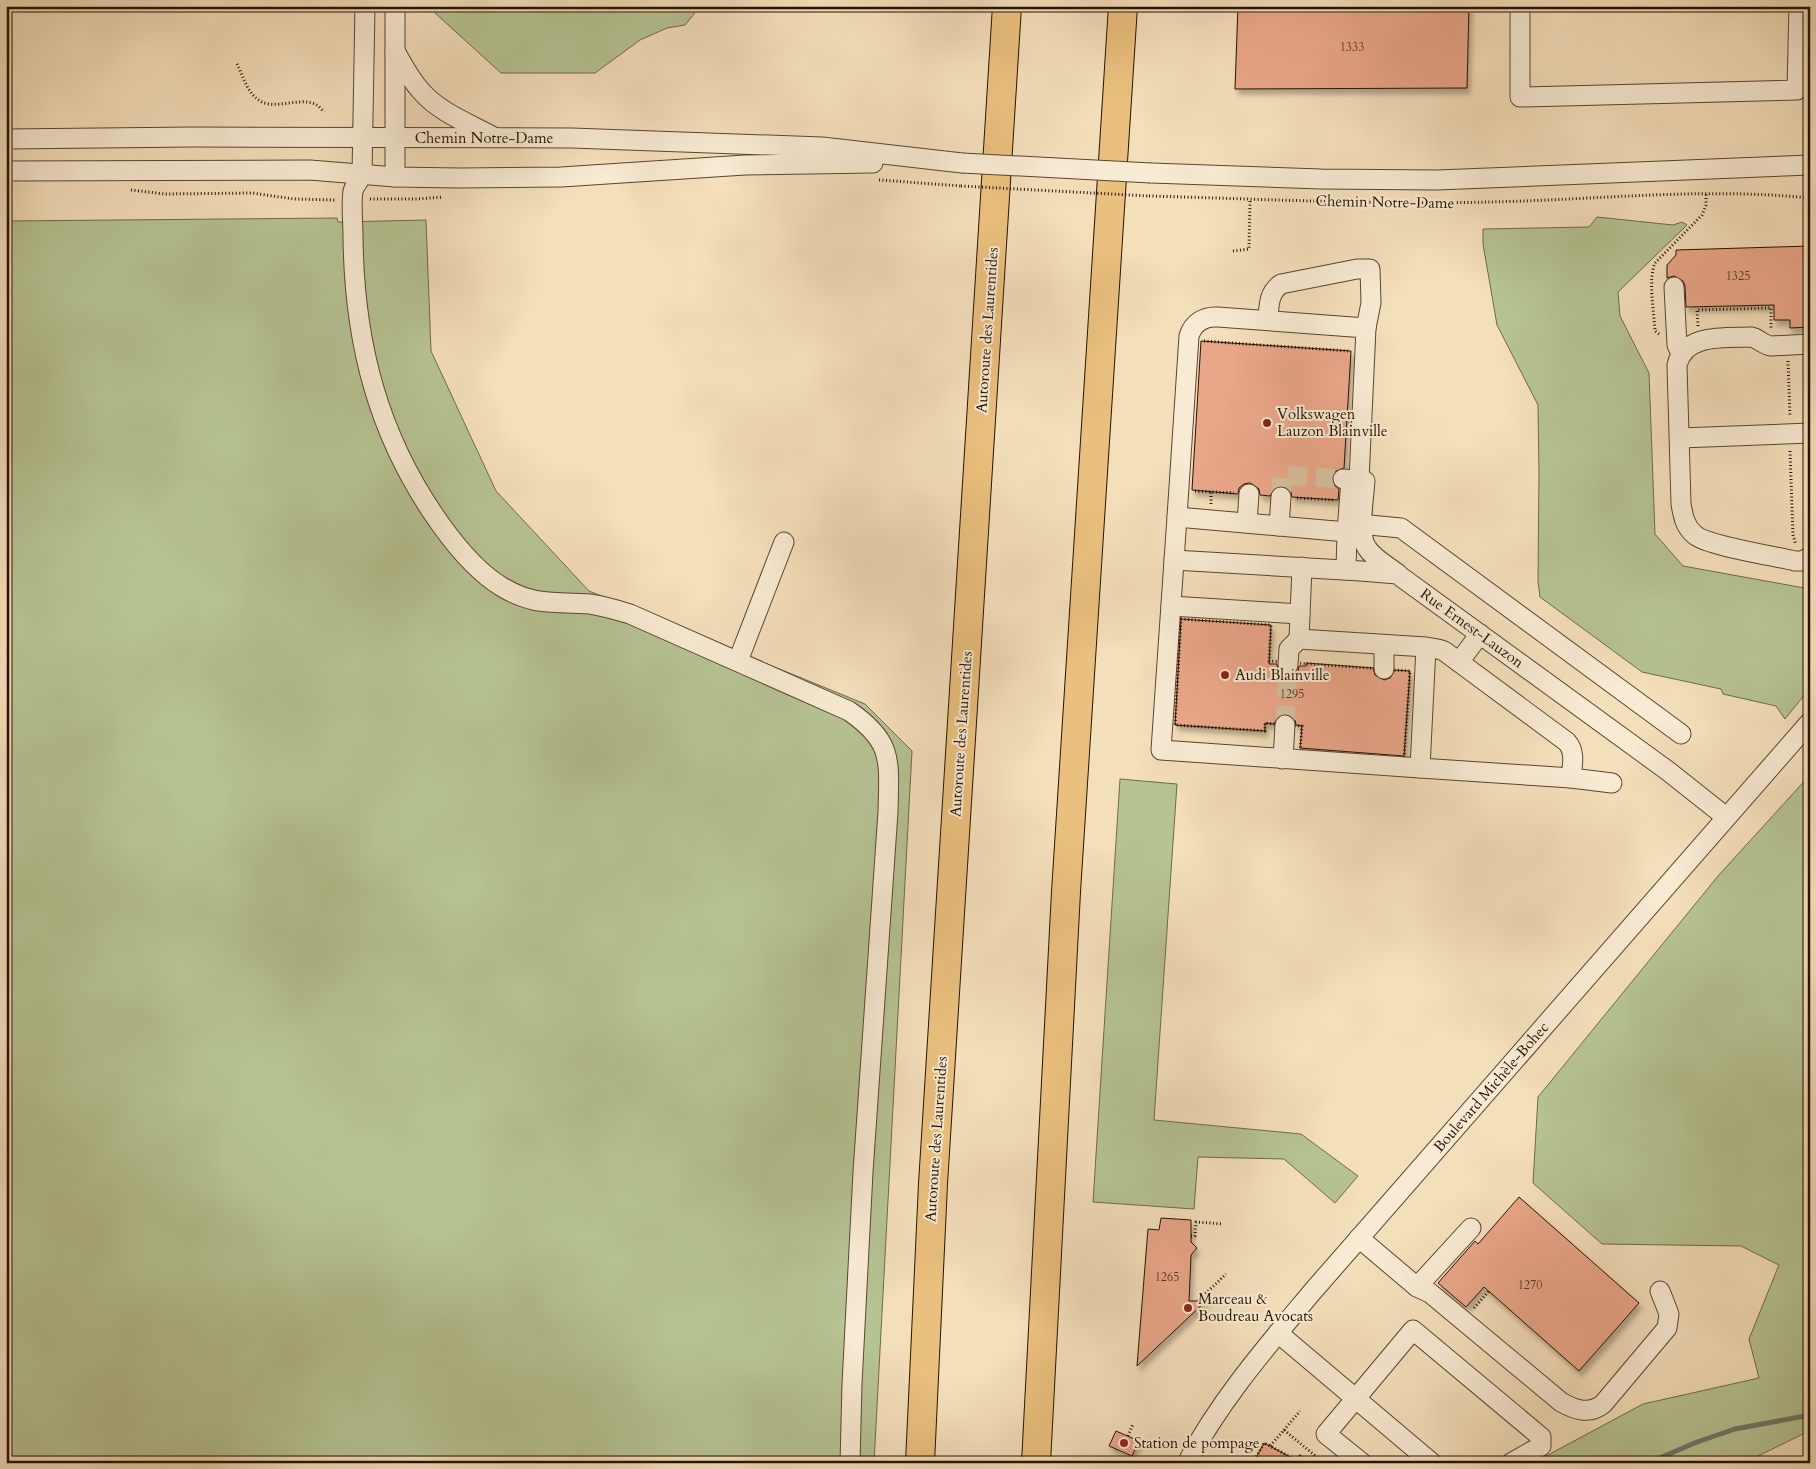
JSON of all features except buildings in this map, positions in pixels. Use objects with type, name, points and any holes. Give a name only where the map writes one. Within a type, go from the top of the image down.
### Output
[{"type":"highway","name":"Autoroute des Laurentides","points":[[920,1463],[933,1184],[1007,6]]},
{"type":"highway","points":[[1036,1463],[1066,892],[1123,6]]},
{"type":"street","points":[[365,6],[362,174],[354,189],[353,266],[361,337],[374,392],[392,438],[414,485],[448,535],[485,574],[500,586],[516,594],[545,603],[589,604],[630,614],[848,710],[874,731],[884,748],[887,759],[888,812],[863,1172],[852,1384],[850,1463]]},
{"type":"street","points":[[395,177],[396,6]]},
{"type":"street","points":[[1520,6],[1520,97],[1797,90],[1799,6]]},
{"type":"street","points":[[395,50],[416,84],[436,105],[494,137]]},
{"type":"street","name":"Chemin Notre-Dame","points":[[6,139],[572,138],[822,147],[962,163],[1151,173],[1321,179],[1437,180],[1810,165]]},
{"type":"street","name":"Chemin Notre-Dame","points":[[6,171],[310,170],[395,177],[459,178],[561,177],[745,165],[962,163]]},
{"type":"street","points":[[1268,320],[1270,299],[1276,288],[1281,284],[1357,269],[1370,269],[1371,303],[1366,328],[1354,480],[1353,527],[1346,570]]},
{"type":"street","points":[[1674,287],[1676,345],[1681,354]]},
{"type":"street","points":[[1366,328],[1212,316],[1192,328],[1188,340],[1161,750],[1283,759],[1415,757],[1612,783]]},
{"type":"street","points":[[1804,552],[1802,561],[1795,561],[1709,542],[1695,535],[1688,528],[1682,513],[1677,365],[1681,354],[1694,343],[1714,338],[1755,338],[1770,346],[1810,344]]},
{"type":"street","points":[[1680,438],[1810,433]]},
{"type":"street","points":[[1247,523],[1249,494]]},
{"type":"street","points":[[1279,526],[1281,496]]},
{"type":"street","points":[[1177,517],[1279,526],[1400,528],[1681,734]]},
{"type":"street","points":[[1353,527],[1368,549],[1405,579]]},
{"type":"street","points":[[738,661],[784,542]]},
{"type":"street","name":"Rue Ernest-Lauzon","points":[[1174,560],[1391,573],[1405,579],[1668,770],[1726,817]]},
{"type":"street","points":[[1288,665],[1289,648],[1298,639],[1302,567]]},
{"type":"street","points":[[1171,606],[1300,614]]},
{"type":"street","points":[[1458,662],[1480,634]]},
{"type":"street","points":[[1298,639],[1426,648],[1444,651],[1567,742],[1572,752],[1571,778]]},
{"type":"street","points":[[1384,645],[1384,669]]},
{"type":"street","points":[[1415,757],[1415,717],[1426,648]]},
{"type":"street","name":"Boulevard Michèle-Bohec","points":[[1187,1463],[1226,1400],[1278,1333],[1810,722]]},
{"type":"street","points":[[1283,759],[1285,725]]},
{"type":"street","points":[[1417,1287],[1471,1228]]},
{"type":"street","points":[[1359,1238],[1417,1287],[1430,1293],[1561,1402],[1570,1407],[1585,1411],[1603,1404],[1667,1328],[1669,1314],[1660,1291]]},
{"type":"street","points":[[1362,1463],[1326,1434],[1413,1330],[1541,1437],[1541,1446],[1510,1463]]},
{"type":"street","points":[[1278,1333],[1432,1463]]},
{"type":"path","points":[[237,64],[253,95],[260,101],[271,104],[307,103],[316,105],[324,112]]},
{"type":"path","name":"Chemin Notre-Dame","points":[[961,186],[1149,196],[1393,203],[1490,202],[1706,193],[1810,198]]},
{"type":"path","points":[[126,189],[165,194],[252,194],[294,199],[343,200]]},
{"type":"path","points":[[1661,335],[1656,334],[1655,330],[1653,268],[1655,263],[1702,215],[1706,205],[1706,193]]},
{"type":"path","points":[[1234,251],[1249,249],[1250,198]]},
{"type":"path","points":[[1698,318],[1697,310],[1771,308],[1772,333]]},
{"type":"path","points":[[1201,341],[1351,351]]},
{"type":"path","points":[[1788,353],[1790,425]]},
{"type":"path","points":[[1790,443],[1793,535],[1804,552]]},
{"type":"path","points":[[1281,496],[1341,501],[1354,480]]},
{"type":"path","points":[[1192,490],[1249,494]]},
{"type":"path","points":[[1265,723],[1265,731],[1175,725],[1181,619],[1271,624],[1269,661]]},
{"type":"path","points":[[1191,1236],[1195,1236],[1196,1222],[1222,1224]]},
{"type":"path","points":[[1198,1301],[1226,1274]]},
{"type":"path","points":[[1473,1309],[1489,1291]]},
{"type":"path","points":[[1270,1446],[1300,1412]]},
{"type":"path","points":[[1128,1436],[1133,1424]]},
{"type":"path","points":[[1284,1430],[1324,1463]]},
{"type":"path","points":[[1253,1463],[1264,1443],[1298,1461],[1300,1456],[1313,1463]]},
{"type":"path","points":[[1309,1460],[1314,1454]]},
{"type":"green space","points":[[435,6],[697,6],[694,14],[685,25],[667,28],[640,40],[595,73],[501,73],[435,13]]},
{"type":"green space","points":[[1597,217],[1673,225],[1682,222],[1687,225],[1618,292],[1620,316],[1649,373],[1655,534],[1683,566],[1810,589],[1810,688],[1785,719],[1776,706],[1723,694],[1721,689],[1642,672],[1540,597],[1538,581],[1538,405],[1497,325],[1483,244],[1483,229],[1589,227]]},
{"type":"green space","points":[[337,218],[338,222],[426,220],[431,351],[496,491],[589,591],[865,704],[912,751],[874,1463],[6,1463],[6,221]]},
{"type":"green space","points":[[1810,775],[1810,1433],[1803,1434],[1744,1463],[1533,1463],[1643,1404],[1759,1378],[1749,1339],[1779,1265],[1741,1246],[1602,1244],[1533,1183],[1538,1097],[1718,876]]},
{"type":"green space","points":[[1120,779],[1177,784],[1154,1120],[1301,1134],[1358,1176],[1335,1203],[1284,1159],[1198,1157],[1194,1209],[1093,1202]]},
{"type":"waterway","points":[[1648,1463],[1697,1442],[1735,1429],[1810,1415]]},
{"type":"tunnel","points":[[1281,497],[1282,475],[1343,479]]},
{"type":"tunnel","points":[[1285,725],[1288,665]]},
{"type":"place","name":"Volkswagen Lauzon Blainville","points":[[1267,423]]},
{"type":"place","name":"Audi Blainville","points":[[1225,675]]},
{"type":"place","name":"Marceau & Boudreau Avocats","points":[[1188,1308]]},
{"type":"place","name":"Station de pompage","points":[[1124,1443]]}]
